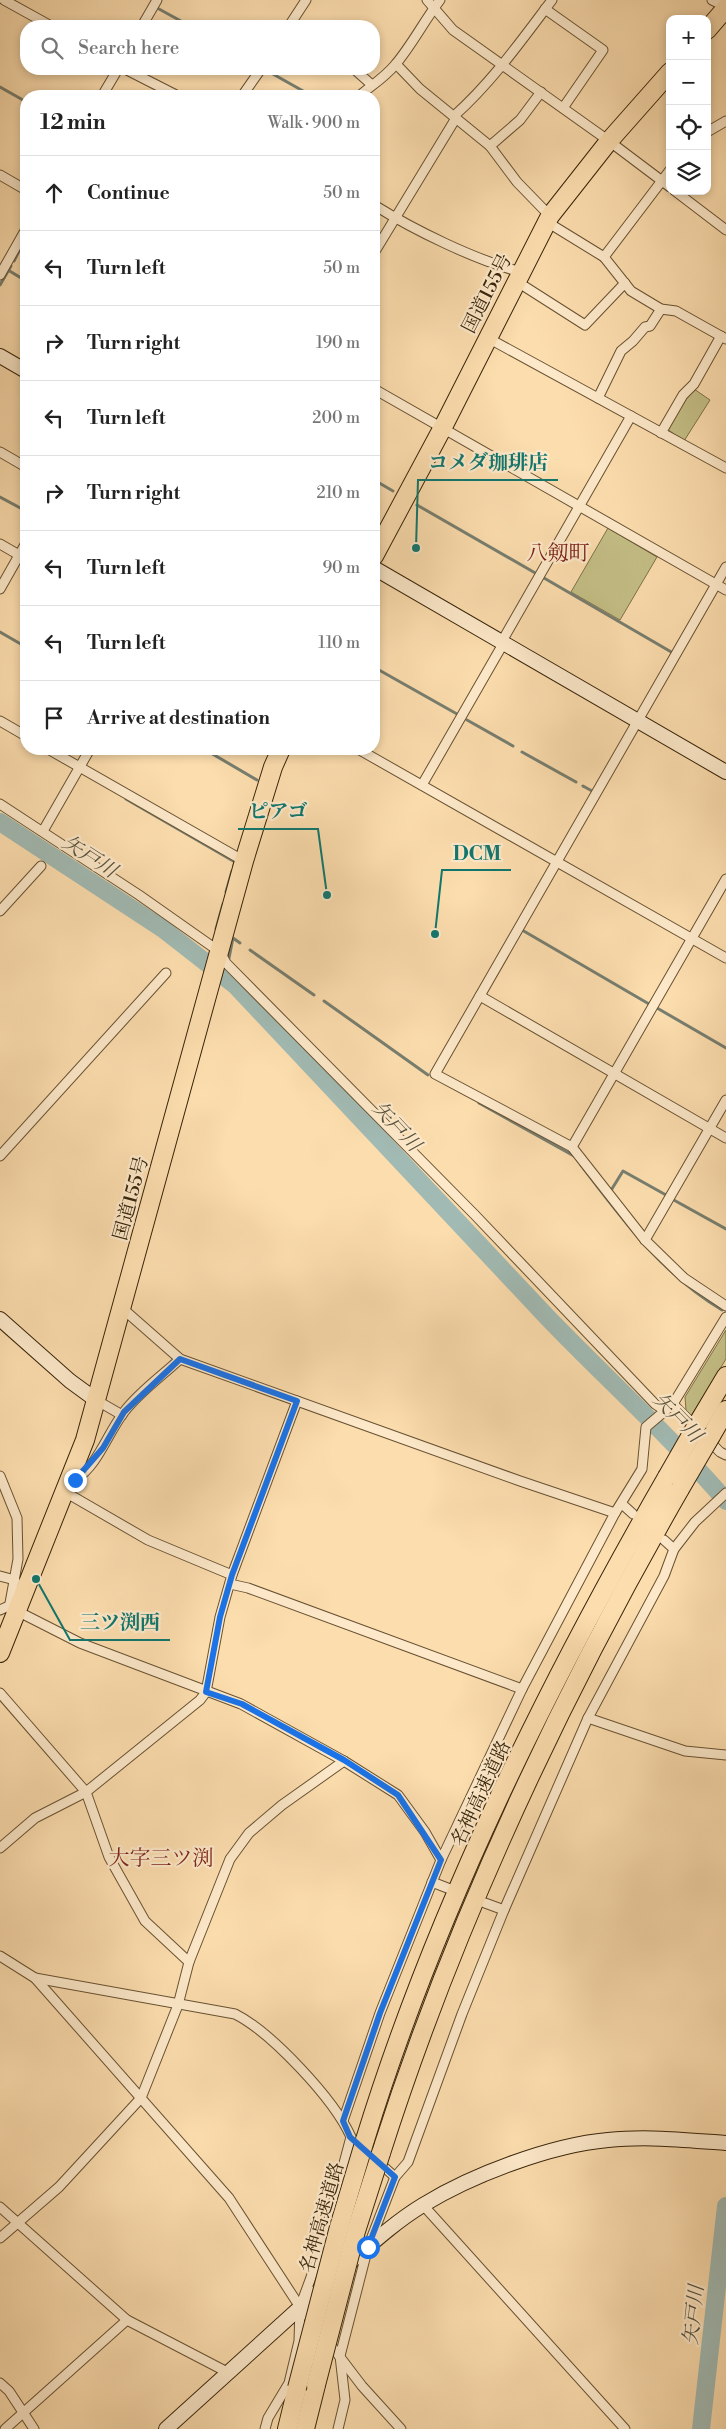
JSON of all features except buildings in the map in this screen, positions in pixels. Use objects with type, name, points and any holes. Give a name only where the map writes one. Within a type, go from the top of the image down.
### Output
[{"type":"highway","points":[[711,25],[726,8]]},
{"type":"highway","name":"国道155号","points":[[380,545],[442,429],[548,219],[610,141],[666,77]]},
{"type":"highway","name":"国道155号","points":[[0,1653],[10,1608],[68,1485],[85,1440],[244,861],[278,755]]},
{"type":"highway","name":"名神高速道路","points":[[287,2429],[336,2237],[358,2138],[442,1930],[491,1817],[562,1670],[667,1477],[726,1376]]},
{"type":"highway","name":"名神高速道路","points":[[305,2429],[356,2231],[426,2020],[458,1937],[508,1823],[573,1685],[638,1562],[726,1410]]},
{"type":"street","points":[[4,0],[39,20]]},
{"type":"street","points":[[145,20],[157,0]]},
{"type":"street","points":[[293,20],[306,0]]},
{"type":"street","points":[[426,0],[453,30],[610,141],[666,185]]},
{"type":"street","points":[[366,90],[372,85],[377,84],[396,64],[440,0]]},
{"type":"street","points":[[380,242],[455,117],[502,65],[552,0]]},
{"type":"street","points":[[712,0],[726,8]]},
{"type":"street","points":[[546,9],[603,50],[563,108]]},
{"type":"street","points":[[396,64],[420,89],[490,146],[548,219],[604,257],[631,291],[660,309],[676,311],[724,338],[694,384],[683,395],[661,433]]},
{"type":"street","points":[[106,90],[114,75]]},
{"type":"street","points":[[137,75],[166,90]]},
{"type":"street","points":[[246,90],[257,75]]},
{"type":"street","points":[[361,75],[372,85]]},
{"type":"street","points":[[490,146],[520,120],[541,92]]},
{"type":"street","points":[[711,131],[724,126]]},
{"type":"street","points":[[0,175],[20,187]]},
{"type":"street","points":[[604,257],[666,175]]},
{"type":"street","points":[[680,195],[726,230]]},
{"type":"street","points":[[380,209],[394,218],[519,276],[586,325],[625,283]]},
{"type":"street","points":[[0,275],[20,240]]},
{"type":"street","points":[[598,398],[621,350],[633,341],[645,327],[650,326],[660,309]]},
{"type":"street","points":[[488,338],[726,468]]},
{"type":"street","points":[[0,356],[20,368]]},
{"type":"street","points":[[380,393],[726,590]]},
{"type":"street","points":[[422,785],[631,416]]},
{"type":"street","points":[[0,452],[20,464]]},
{"type":"street","points":[[0,544],[20,555]]},
{"type":"street","points":[[0,589],[20,561]]},
{"type":"street","points":[[726,568],[435,1074],[572,1147],[645,1240],[684,1278],[726,1306]]},
{"type":"street","points":[[380,572],[502,644],[726,772]]},
{"type":"street","points":[[0,721],[20,733]]},
{"type":"street","points":[[59,755],[244,861]]},
{"type":"street","points":[[43,831],[87,755]]},
{"type":"street","points":[[369,755],[726,958]]},
{"type":"street","points":[[0,804],[43,831],[220,954],[226,963],[474,1214],[655,1404],[663,1410]]},
{"type":"street","points":[[0,911],[40,866]]},
{"type":"street","points":[[572,1147],[726,879]]},
{"type":"street","points":[[0,1156],[166,972]]},
{"type":"street","points":[[480,996],[726,1138]]},
{"type":"street","points":[[645,1240],[726,1100]]},
{"type":"street","points":[[122,1308],[180,1359],[520,1481],[615,1513]]},
{"type":"street","points":[[343,2121],[380,2013],[441,1860],[522,1690],[615,1513],[642,1469],[646,1427],[663,1410],[673,1404],[726,1317]]},
{"type":"street","points":[[0,1319],[70,1381],[96,1400],[122,1415]]},
{"type":"street","points":[[180,1359],[122,1415],[103,1448],[80,1477],[68,1485],[148,1540],[248,1588],[522,1690]]},
{"type":"street","points":[[0,1848],[35,1818],[86,1792],[200,1700],[206,1692],[220,1617],[231,1580],[297,1401]]},
{"type":"street","points":[[673,1404],[713,1446],[726,1455]]},
{"type":"street","points":[[0,1476],[17,1518],[18,1559],[10,1608],[80,1643],[242,1704],[344,1760],[398,1795],[441,1860]]},
{"type":"street","points":[[338,2429],[345,2400],[340,2356],[368,2247],[395,2177],[408,2162],[462,2014],[504,1910],[588,1718],[664,1576],[674,1549],[695,1522],[718,1503],[726,1493]]},
{"type":"street","points":[[622,1504],[633,1514]]},
{"type":"street","points":[[664,1540],[674,1549]]},
{"type":"street","points":[[0,1576],[15,1580]]},
{"type":"street","points":[[0,1693],[86,1792],[109,1857],[145,1922],[189,1962]]},
{"type":"street","points":[[588,1718],[685,1751],[726,1755]]},
{"type":"street","points":[[0,2238],[59,2187],[140,2098],[178,2005],[189,1962],[230,1860],[249,1833],[282,1805],[344,1760]]},
{"type":"street","points":[[432,1882],[450,1889]]},
{"type":"street","points":[[485,1903],[504,1910]]},
{"type":"street","points":[[0,1956],[35,1978],[229,2198],[300,2307],[362,2386],[400,2429]]},
{"type":"street","points":[[35,1978],[235,2014],[252,2022],[279,2046],[358,2138],[395,2177]]},
{"type":"street","points":[[265,2429],[268,2418],[289,2383],[298,2341],[300,2307],[358,2138]]},
{"type":"street","points":[[166,2429],[368,2247],[423,2205],[460,2185],[519,2162],[570,2146],[608,2140],[639,2138],[726,2143]]},
{"type":"street","points":[[423,2205],[625,2429]]},
{"type":"street","points":[[0,2207],[127,2320],[228,2373]]},
{"type":"street","points":[[6,2429],[23,2411],[127,2320]]},
{"type":"street","points":[[0,2383],[9,2392],[34,2429]]},
{"type":"shaded area","points":[[694,389],[710,400],[684,441],[667,429],[686,396]]},
{"type":"shaded area","points":[[608,528],[657,557],[620,620],[571,592]]},
{"type":"shaded area","points":[[726,1330],[726,1359],[691,1416],[686,1410],[685,1397]]},
{"type":"waterway","points":[[159,9],[179,20]]},
{"type":"waterway","points":[[275,75],[301,90]]},
{"type":"waterway","points":[[0,87],[20,98]]},
{"type":"waterway","points":[[14,261],[19,251]]},
{"type":"waterway","points":[[0,285],[11,266]]},
{"type":"waterway","points":[[8,270],[20,277]]},
{"type":"waterway","points":[[380,483],[393,491]]},
{"type":"waterway","points":[[0,497],[20,508]]},
{"type":"waterway","points":[[417,505],[537,574]]},
{"type":"waterway","points":[[544,578],[673,653]]},
{"type":"waterway","points":[[0,632],[20,644]]},
{"type":"waterway","points":[[380,671],[457,714]]},
{"type":"waterway","points":[[467,720],[513,746]]},
{"type":"waterway","points":[[522,752],[576,782]]},
{"type":"waterway","points":[[214,755],[257,780]]},
{"type":"waterway","points":[[583,786],[592,791]]},
{"type":"waterway","points":[[126,799],[235,862],[234,865]]},
{"type":"waterway","name":"矢戸川","points":[[0,822],[163,929],[236,986],[549,1319],[661,1431],[726,1501]]},
{"type":"waterway","points":[[226,892],[232,871]]},
{"type":"waterway","points":[[216,929],[223,904]]},
{"type":"waterway","points":[[522,930],[649,1004]]},
{"type":"waterway","points":[[229,958],[233,938],[240,943]]},
{"type":"waterway","points":[[250,950],[314,995]]},
{"type":"waterway","points":[[324,1001],[428,1075]]},
{"type":"waterway","points":[[657,1008],[726,1048]]},
{"type":"waterway","points":[[479,1103],[574,1156]]},
{"type":"waterway","points":[[581,1165],[628,1226],[662,1263],[700,1296],[722,1310]]},
{"type":"waterway","points":[[610,1192],[623,1171],[666,1195]]},
{"type":"waterway","points":[[672,1199],[726,1229]]},
{"type":"waterway","name":"矢戸川","points":[[701,2429],[726,2206]]},
{"type":"place","name":"コメダ珈琲店","points":[[416,548]]},
{"type":"place","name":"ピアゴ","points":[[327,895]]},
{"type":"place","name":"DCM","points":[[435,934]]},
{"type":"place","name":"三ツ渕西","points":[[36,1579]]},
{"type":"district","name":"八剱町","points":[[558,553]]},
{"type":"district","name":"大字三ツ渕","points":[[161,1858]]},
{"type":"route","points":[[75,1480],[80,1477],[103,1448],[124,1412],[180,1359],[297,1401],[232,1575],[220,1617],[206,1692],[242,1704],[344,1760],[398,1795],[425,1832],[441,1860],[380,2013],[343,2121],[350,2137],[395,2177],[368,2247]]}]
